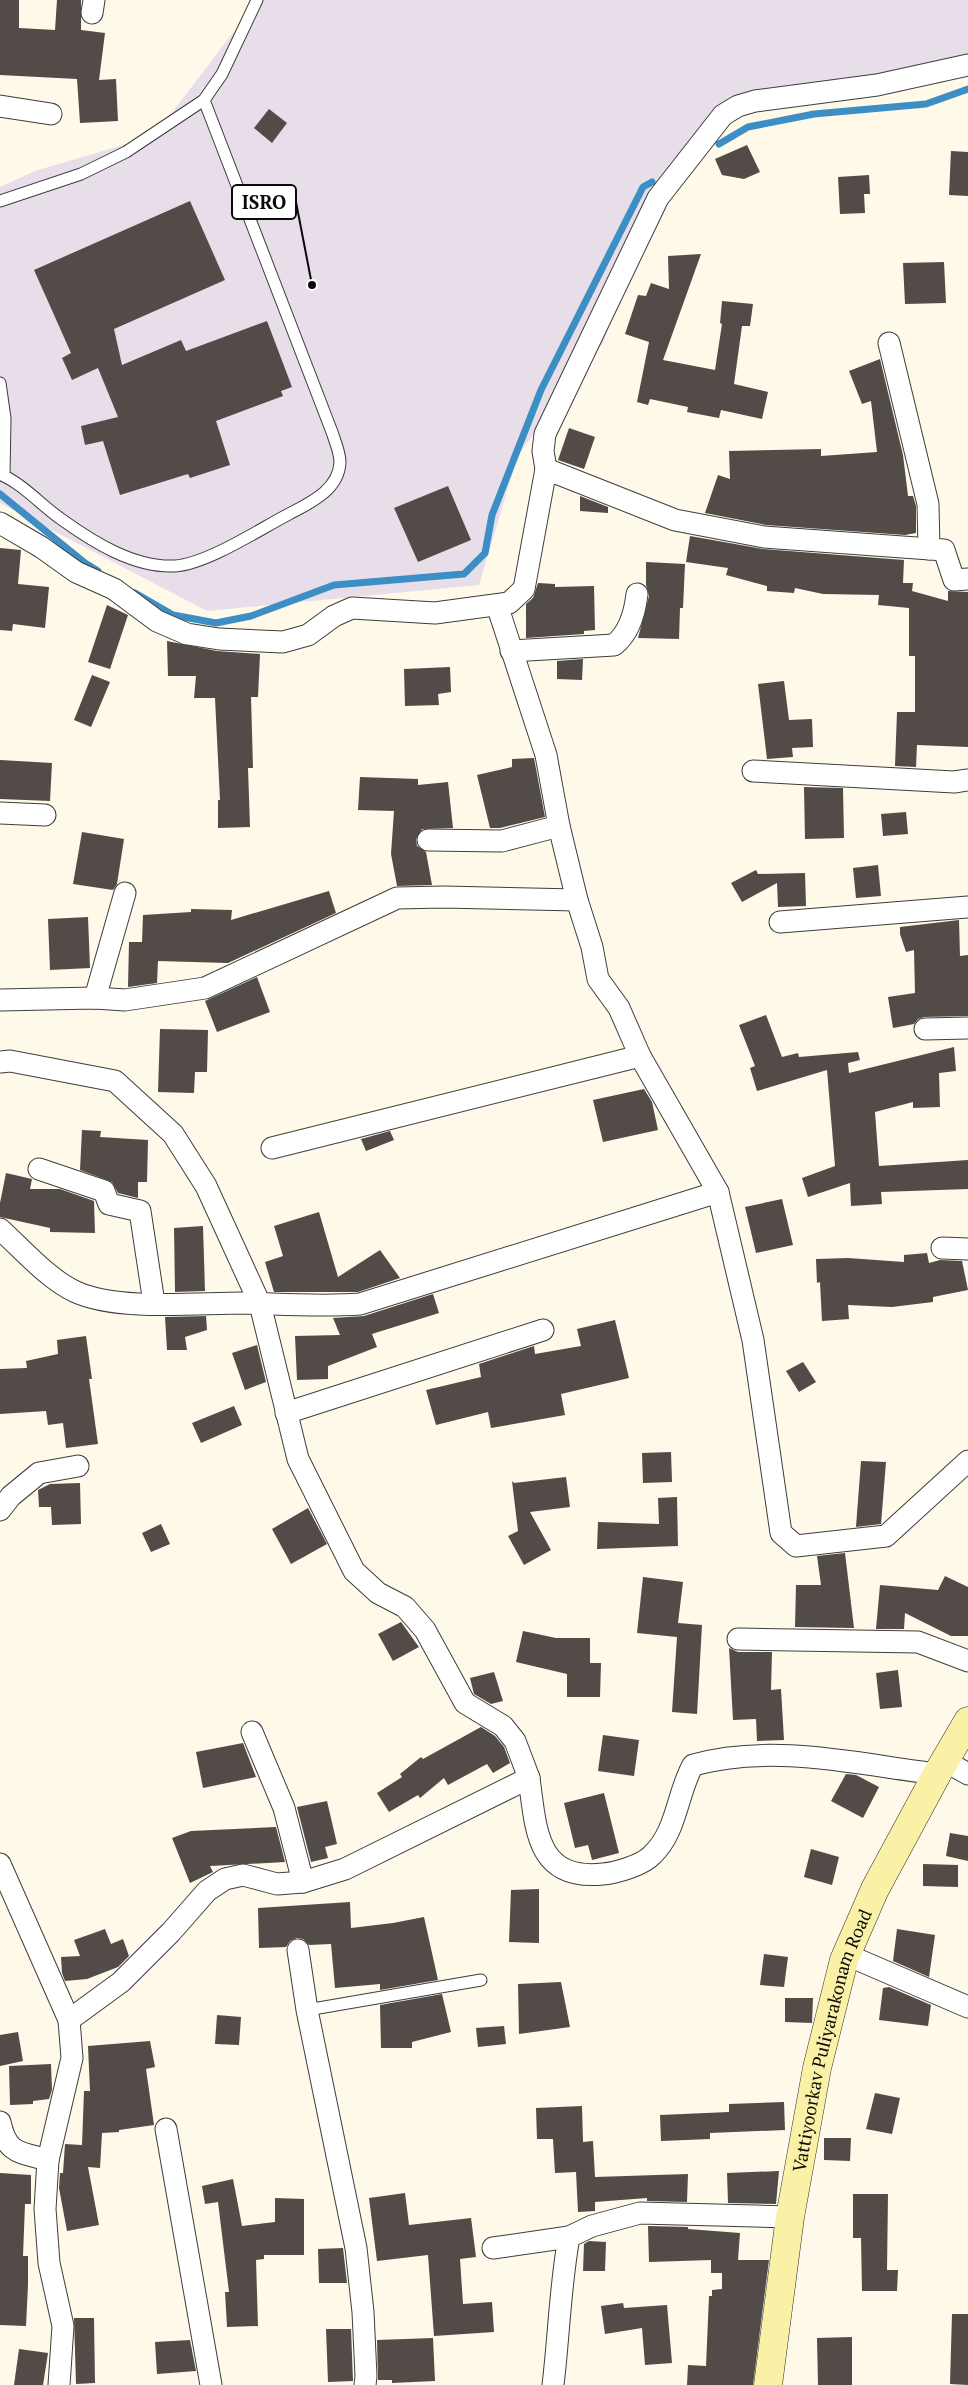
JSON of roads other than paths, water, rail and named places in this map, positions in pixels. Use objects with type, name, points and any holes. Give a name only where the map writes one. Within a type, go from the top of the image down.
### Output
[{"type":"main road","name":"Vattiyoorkav Puliyarakonam Road","points":[[768,2385],[790,2217],[817,2068],[847,1955],[875,1889],[950,1769],[968,1721]]},
{"type":"street","points":[[0,522],[42,547],[76,572],[114,589],[157,621],[187,634],[219,639],[283,642],[308,635],[334,616],[352,608],[435,613],[509,603],[524,589],[546,469],[543,451],[545,434],[658,198],[723,115],[738,106],[755,101],[877,85],[968,65]]},
{"type":"street","points":[[0,106],[50,114]]},
{"type":"street","points":[[889,343],[928,504],[929,549]]},
{"type":"street","points":[[546,469],[675,520],[764,537],[944,550],[954,580],[968,579]]},
{"type":"street","points":[[511,651],[614,645],[621,640],[635,612],[637,594]]},
{"type":"street","points":[[497,605],[546,755],[559,826],[577,900],[592,947],[598,979],[619,1008],[640,1056],[718,1192],[753,1340],[780,1533],[796,1546],[886,1536],[968,1461]]},
{"type":"street","points":[[752,770],[954,782],[968,780]]},
{"type":"street","points":[[0,813],[45,815]]},
{"type":"street","points":[[428,840],[502,841],[559,826]]},
{"type":"street","points":[[95,998],[125,893]]},
{"type":"street","points":[[0,1000],[95,998],[125,1000],[205,988],[397,898],[444,897],[577,900]]},
{"type":"street","points":[[780,922],[968,907]]},
{"type":"street","points":[[925,1029],[968,1028]]},
{"type":"street","points":[[272,1148],[640,1056]]},
{"type":"street","points":[[0,1062],[10,1061],[115,1081],[173,1134],[206,1186],[260,1304],[298,1459],[354,1571],[378,1593],[405,1608],[425,1630],[465,1703],[503,1726],[514,1741],[528,1778],[536,1826],[544,1849],[555,1866],[574,1873],[596,1875],[618,1872],[652,1856],[670,1830],[687,1777],[693,1765],[717,1758],[783,1755],[950,1769]]},
{"type":"street","points":[[39,1169],[104,1191],[109,1204],[140,1211],[154,1303]]},
{"type":"street","points":[[0,1229],[59,1281],[77,1292],[99,1299],[130,1303],[260,1304],[320,1307],[360,1304],[718,1192]]},
{"type":"street","points":[[942,1248],[968,1249]]},
{"type":"street","points":[[286,1413],[543,1330]]},
{"type":"street","points":[[0,1510],[11,1496],[39,1474],[78,1466]]},
{"type":"street","points":[[738,1639],[918,1642],[968,1661]]},
{"type":"street","points":[[252,1732],[284,1808],[303,1882]]},
{"type":"street","points":[[70,2020],[121,1982],[171,1932],[207,1891],[225,1879],[243,1875],[277,1884],[303,1882],[345,1869],[528,1778]]},
{"type":"street","points":[[0,1864],[70,2020],[72,2058],[48,2160],[44,2209],[49,2263],[63,2326],[59,2385]]},
{"type":"street","points":[[298,1950],[307,2010],[356,2248],[363,2312],[365,2385]]},
{"type":"street","points":[[847,1955],[968,2007]]},
{"type":"street","points":[[0,2122],[3,2136],[14,2151],[48,2160]]},
{"type":"street","points":[[166,2129],[211,2385]]},
{"type":"street","points":[[493,2248],[569,2237],[592,2226],[640,2213],[790,2217]]},
{"type":"street","points":[[553,2385],[561,2322],[563,2269],[569,2237]]},
{"type":"lane","points":[[0,201],[81,174],[104,163],[126,152],[204,100],[222,74],[257,0]]},
{"type":"lane","points":[[0,384],[5,418],[2,475],[61,519],[119,555],[146,562],[176,566],[208,557],[316,500],[333,483],[340,462],[332,432],[204,100]]},
{"type":"lane","points":[[307,2010],[480,1980]]},
{"type":"waterway","points":[[719,144],[748,127],[814,114],[926,104],[968,89]]},
{"type":"waterway","points":[[135,593],[173,615],[216,623],[251,616],[334,585],[464,574],[485,553],[492,515],[541,390],[643,187],[652,182]]},
{"type":"waterway","points":[[0,494],[85,563],[98,571]]},
{"type":"place","name":"ISRO","points":[[312,285]]}]
